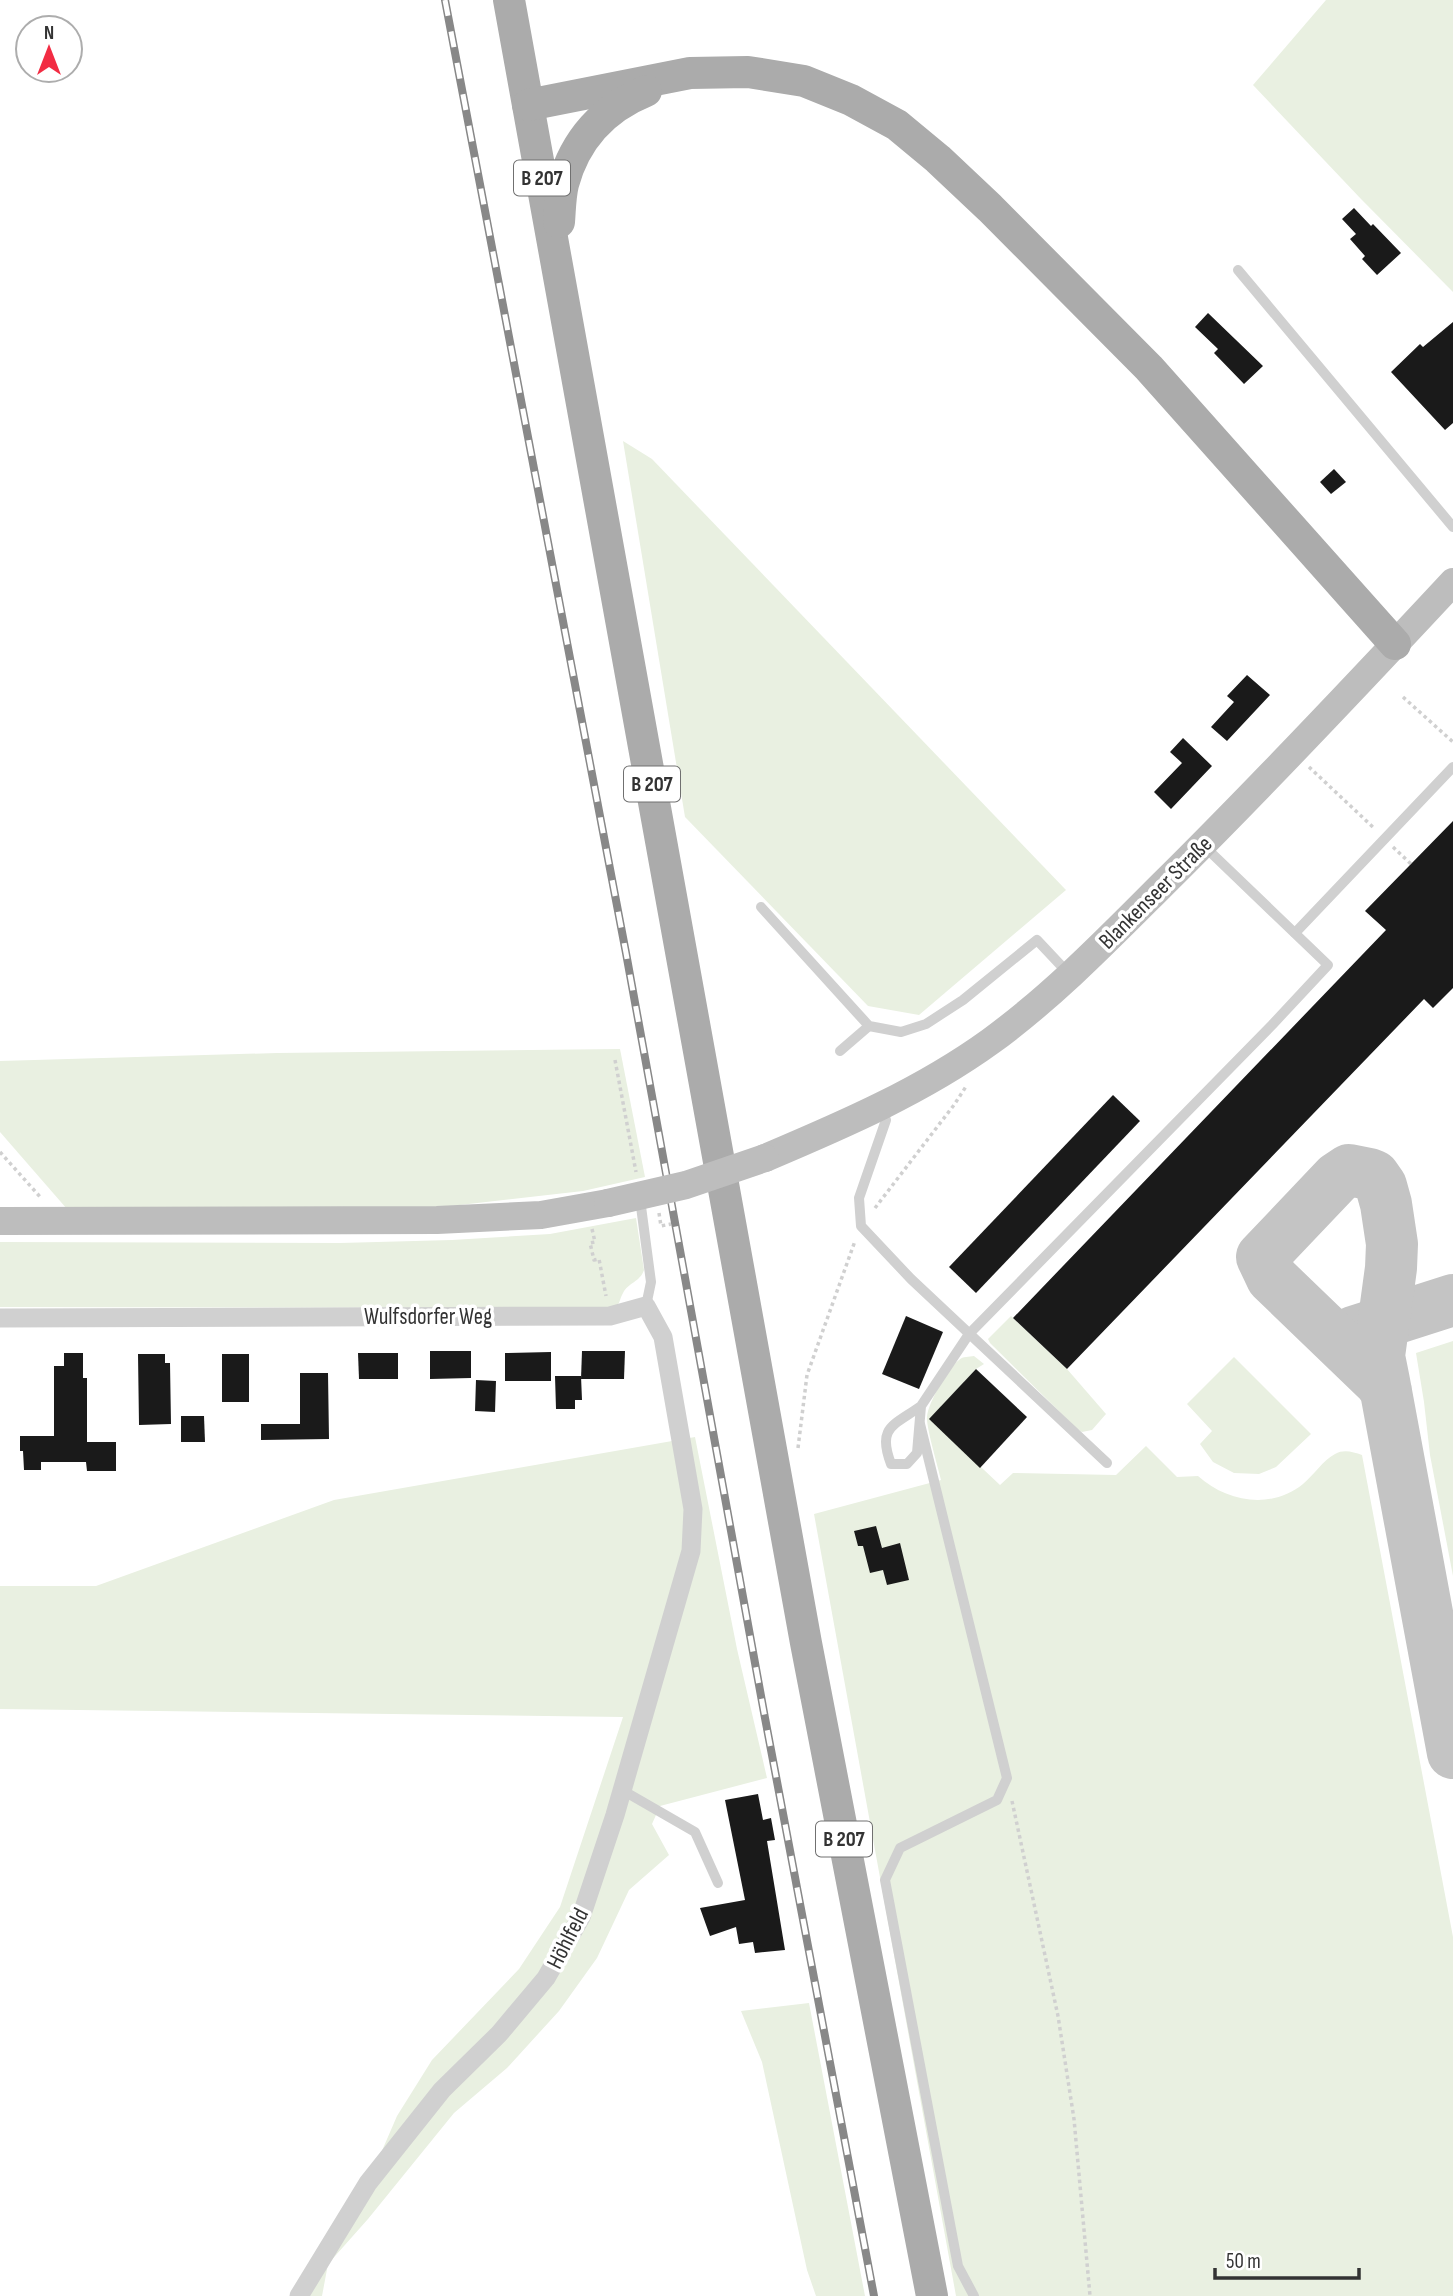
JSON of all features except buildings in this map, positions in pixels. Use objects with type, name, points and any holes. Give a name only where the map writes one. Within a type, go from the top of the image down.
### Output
[{"type":"main road","name":"B 207","points":[[509,0],[801,1615],[932,2296]]},
{"type":"main road","points":[[528,105],[690,74],[748,72],[804,81],[851,100],[897,125],[990,208],[1149,368],[1395,644]]},
{"type":"main road","points":[[556,251],[563,185],[578,145],[597,121],[624,100],[690,74]]},
{"type":"street","name":"Blankenseer Straße","points":[[599,1212],[765,1158],[808,1140],[881,1107],[982,1047],[1024,1016],[1071,975],[1203,845],[1453,582]]},
{"type":"street","points":[[0,1221],[437,1220],[599,1212]]},
{"type":"street","name":"Wulfsdorfer Weg","points":[[0,1318],[610,1316],[646,1306]]},
{"type":"street","name":"Höhlfeld","points":[[299,2296],[368,2183],[442,2090],[499,2034],[546,1978],[581,1917],[622,1790],[691,1551],[693,1509],[663,1337],[646,1306]]},
{"type":"lane","points":[[1238,270],[1453,527]]},
{"type":"lane","points":[[1295,933],[1453,767]]},
{"type":"lane","points":[[920,1406],[917,1453],[906,1464],[891,1464],[884,1445],[888,1430],[920,1406],[969,1334],[1328,965],[1203,845]]},
{"type":"lane","points":[[761,907],[869,1026],[901,1032],[926,1024],[963,1000],[1037,940],[1071,975]]},
{"type":"lane","points":[[840,1051],[869,1026]]},
{"type":"lane","points":[[881,1107],[886,1120],[859,1198],[861,1226],[911,1279],[1107,1464]]},
{"type":"lane","points":[[639,1188],[651,1282],[646,1306]]},
{"type":"lane","points":[[920,1424],[1007,1778],[997,1800],[900,1848],[885,1880],[958,2266],[974,2296]]},
{"type":"lane","points":[[622,1790],[695,1832],[718,1882]]},
{"type":"path","points":[[1403,697],[1453,741]]},
{"type":"path","points":[[1293,751],[1411,863]]},
{"type":"path","points":[[615,1060],[639,1188]]},
{"type":"path","points":[[807,1375],[861,1226],[968,1084]]},
{"type":"path","points":[[0,1152],[42,1197],[49,1221]]},
{"type":"path","points":[[599,1212],[595,1242],[590,1243],[594,1261],[599,1259],[602,1275]]},
{"type":"path","points":[[660,1220],[661,1226],[671,1224]]},
{"type":"path","points":[[1007,1778],[1058,2016],[1074,2119],[1090,2296]]},
{"type":"green space","points":[[1326,0],[1453,0],[1453,292],[1253,85]]},
{"type":"green space","points":[[623,441],[652,459],[1066,890],[919,1015],[868,1006],[685,817]]},
{"type":"green space","points":[[620,1049],[645,1177],[583,1191],[425,1209],[67,1209],[0,1132],[0,1061],[277,1053]]},
{"type":"green space","points":[[636,1218],[644,1270],[640,1277],[625,1289],[614,1308],[0,1307],[0,1242],[340,1243],[452,1240],[550,1234]]},
{"type":"green space","points":[[1011,1316],[1067,1369],[1106,1414],[1092,1430],[1082,1432],[1077,1429],[990,1343],[988,1339]]},
{"type":"green space","points":[[1453,1341],[1453,1576],[1430,1455],[1416,1353]]},
{"type":"green space","points":[[974,1356],[984,1364],[976,1369],[930,1419],[1000,1485],[1013,1473],[1116,1475],[1146,1446],[1177,1477],[1198,1476],[1222,1492],[1249,1500],[1263,1500],[1290,1492],[1303,1484],[1326,1460],[1338,1452],[1362,1455],[1453,1937],[1453,2296],[956,2296],[814,1514],[941,1480],[928,1429],[928,1411],[939,1386],[955,1364],[962,1358]]},
{"type":"green space","points":[[1234,1357],[1311,1434],[1276,1467],[1259,1474],[1234,1473],[1213,1462],[1200,1444],[1212,1431],[1187,1404]]},
{"type":"green space","points":[[695,1437],[737,1649],[767,1778],[660,1806],[652,1824],[669,1855],[629,1890],[597,1958],[559,2011],[507,2068],[454,2113],[328,2264],[322,2296],[299,2296],[368,2183],[397,2116],[432,2060],[519,1969],[560,1907],[623,1717],[0,1709],[0,1586],[96,1586],[334,1500]]},
{"type":"green space","points":[[809,2003],[865,2296],[816,2296],[807,2270],[762,2062],[741,2011]]},
{"type":"taxiway","points":[[1386,1391],[1380,1382],[1272,1278],[1262,1257],[1337,1178],[1349,1170],[1374,1176],[1381,1186],[1386,1204],[1392,1244],[1391,1268],[1379,1356],[1384,1381],[1453,1753]]},
{"type":"taxiway","points":[[1353,1332],[1453,1300]]},
{"type":"railway","points":[[445,0],[626,953],[765,1718],[874,2296]]}]
